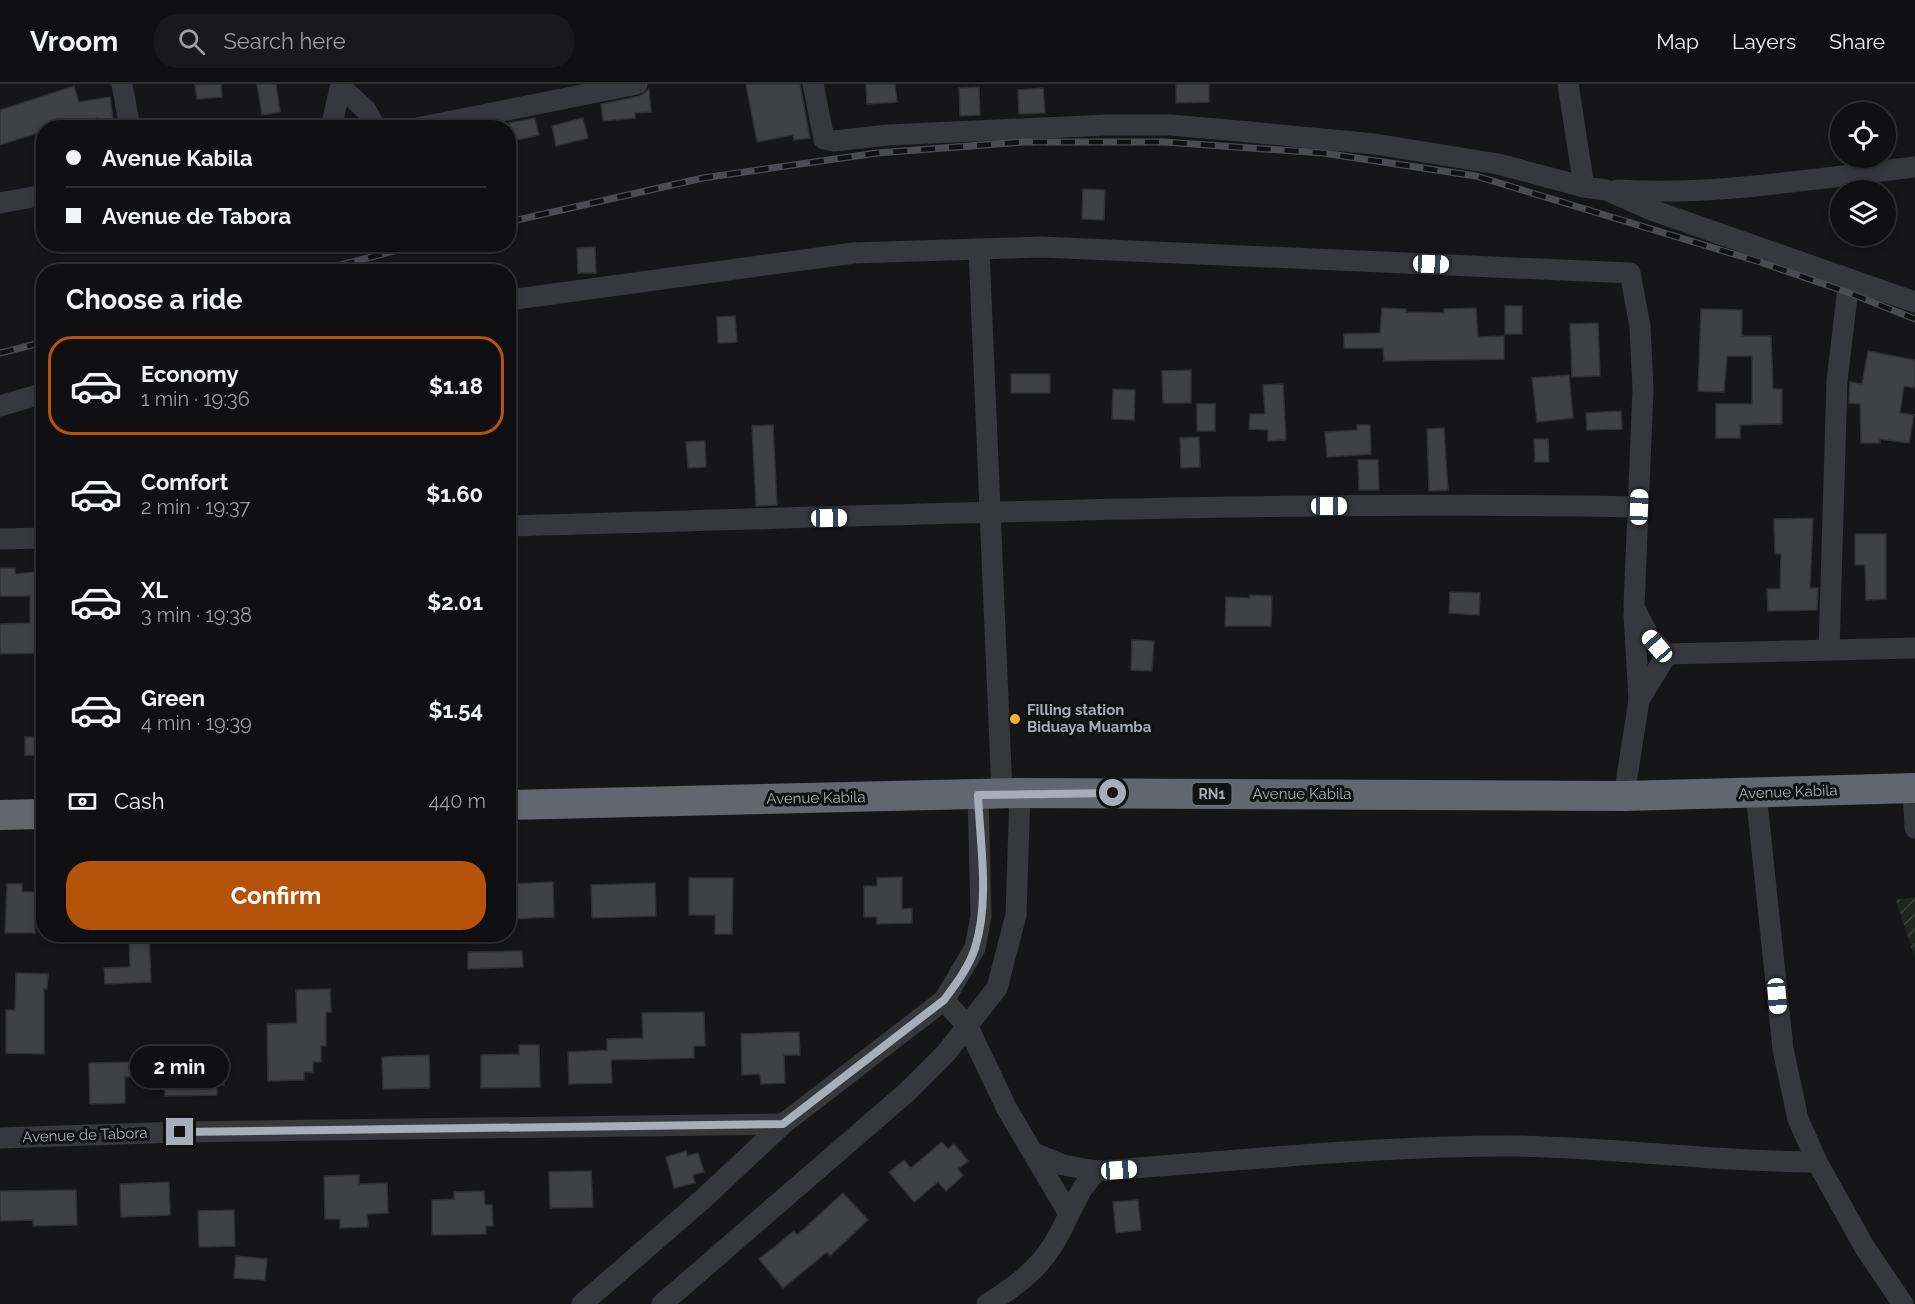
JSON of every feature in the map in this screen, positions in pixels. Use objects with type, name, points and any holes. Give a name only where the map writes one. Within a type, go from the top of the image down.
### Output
[{"type":"highway","name":"Avenue Kabila","points":[[516,805],[1000,794],[1624,796],[1914,788]]},
{"type":"highway","points":[[0,815],[36,814]]},
{"type":"street","points":[[122,84],[129,120]]},
{"type":"street","points":[[457,120],[637,84]]},
{"type":"street","points":[[813,84],[824,139],[834,141],[888,135],[1040,126],[1170,125],[1375,144],[1498,164],[1584,187],[1663,193],[1734,188],[1915,167]]},
{"type":"street","points":[[1568,84],[1584,187]]},
{"type":"street","points":[[333,120],[342,86]]},
{"type":"street","points":[[342,86],[366,110],[372,120]]},
{"type":"street","points":[[1606,190],[1649,209],[1915,302]]},
{"type":"street","points":[[0,203],[36,196]]},
{"type":"street","points":[[516,299],[854,253],[979,249],[1074,248],[1630,273],[1640,326],[1643,390],[1634,607],[1639,700],[1624,796]]},
{"type":"street","points":[[662,1304],[907,1092],[968,1027],[997,988],[1009,951],[1016,915],[1000,794],[979,249]]},
{"type":"street","points":[[1829,650],[1837,381],[1849,279]]},
{"type":"street","points":[[0,406],[36,395]]},
{"type":"street","points":[[516,526],[1270,506],[1560,504],[1639,507]]},
{"type":"street","points":[[0,539],[36,538]]},
{"type":"street","points":[[1634,607],[1649,638],[1667,654],[1915,648]]},
{"type":"street","points":[[1639,700],[1667,654]]},
{"type":"street","points":[[1914,788],[1915,828]]},
{"type":"street","points":[[1756,793],[1783,1049],[1798,1119],[1817,1162],[1865,1248],[1903,1304]]},
{"type":"street","points":[[582,1304],[703,1199],[783,1124],[944,1000],[975,948],[1000,794]]},
{"type":"street","points":[[944,1000],[968,1027],[986,1069],[1069,1215]]},
{"type":"street","name":"Avenue de Tabora","points":[[4,1135],[783,1124]]},
{"type":"street","points":[[1036,1154],[1080,1170],[1096,1171],[1439,1147],[1516,1146],[1752,1162],[1817,1162]]},
{"type":"street","points":[[987,1304],[1020,1284],[1040,1265],[1060,1237],[1082,1189],[1096,1171]]},
{"type":"shaded area","points":[[1915,897],[1915,959],[1896,900]]},
{"type":"building","points":[[221,84],[222,97],[197,99],[195,85]]},
{"type":"building","points":[[257,84],[276,84],[280,112],[262,115]]},
{"type":"building","points":[[746,84],[800,84],[810,138],[794,140],[793,135],[757,142]]},
{"type":"building","points":[[866,84],[895,84],[897,102],[867,104]]},
{"type":"building","points":[[1176,84],[1209,84],[1209,102],[1176,103]]},
{"type":"building","points":[[74,86],[79,102],[110,97],[113,120],[97,120],[97,118],[36,120],[36,134],[0,145],[0,110]]},
{"type":"building","points":[[979,87],[980,115],[960,116],[959,88]]},
{"type":"building","points":[[1043,88],[1045,113],[1019,114],[1018,90]]},
{"type":"building","points":[[649,89],[651,112],[635,113],[635,118],[603,121],[601,104],[640,96]]},
{"type":"building","points":[[535,118],[539,135],[516,140],[516,122]]},
{"type":"building","points":[[583,118],[588,138],[556,146],[552,126]]},
{"type":"building","points":[[1083,189],[1105,190],[1104,220],[1082,219]]},
{"type":"building","points":[[595,247],[596,273],[578,273],[577,248]]},
{"type":"building","points":[[1505,306],[1522,306],[1522,334],[1505,334]]},
{"type":"building","points":[[1382,308],[1406,309],[1406,312],[1444,313],[1444,309],[1476,308],[1478,337],[1504,336],[1504,359],[1384,361],[1383,348],[1344,348],[1344,334],[1380,333]]},
{"type":"building","points":[[1701,309],[1742,310],[1742,336],[1771,336],[1773,389],[1782,389],[1782,424],[1740,425],[1740,438],[1716,438],[1716,404],[1752,404],[1752,356],[1727,356],[1724,392],[1698,391]]},
{"type":"building","points":[[735,316],[737,342],[718,343],[717,317]]},
{"type":"building","points":[[1598,323],[1600,376],[1572,377],[1570,324]]},
{"type":"building","points":[[1868,351],[1915,360],[1915,388],[1904,386],[1900,413],[1914,415],[1909,443],[1880,439],[1880,443],[1861,443],[1860,404],[1849,403],[1850,382],[1862,384]]},
{"type":"building","points":[[1191,370],[1191,403],[1163,403],[1162,371]]},
{"type":"building","points":[[1011,374],[1050,374],[1050,393],[1011,393]]},
{"type":"building","points":[[1569,375],[1573,418],[1537,422],[1532,378]]},
{"type":"building","points":[[1283,384],[1286,440],[1268,441],[1268,430],[1249,429],[1250,414],[1265,414],[1263,385]]},
{"type":"building","points":[[1113,389],[1135,390],[1134,420],[1112,419]]},
{"type":"building","points":[[1197,404],[1215,404],[1215,431],[1197,431]]},
{"type":"building","points":[[1621,411],[1622,429],[1587,430],[1586,413]]},
{"type":"building","points":[[773,425],[777,505],[756,506],[752,426]]},
{"type":"building","points":[[1357,425],[1370,425],[1371,454],[1327,457],[1325,432],[1357,430]]},
{"type":"building","points":[[1444,428],[1448,490],[1429,491],[1427,429]]},
{"type":"building","points":[[1199,437],[1200,467],[1181,468],[1180,438]]},
{"type":"building","points":[[1534,439],[1548,439],[1549,462],[1535,462]]},
{"type":"building","points":[[705,441],[706,467],[688,468],[686,442]]},
{"type":"building","points":[[1358,460],[1378,460],[1379,490],[1359,490]]},
{"type":"building","points":[[1813,518],[1810,588],[1818,588],[1817,610],[1768,611],[1767,589],[1780,589],[1781,554],[1775,554],[1774,519]]},
{"type":"building","points":[[1855,534],[1886,534],[1886,599],[1866,600],[1865,565],[1855,565]]},
{"type":"building","points":[[0,568],[15,568],[15,574],[36,572],[36,653],[0,654],[0,624],[30,623],[30,596],[0,596]]},
{"type":"building","points":[[1450,592],[1480,593],[1479,615],[1449,613]]},
{"type":"building","points":[[1250,595],[1272,596],[1271,626],[1225,626],[1226,597],[1250,598]]},
{"type":"building","points":[[1132,640],[1154,641],[1152,671],[1131,670]]},
{"type":"building","points":[[25,737],[36,737],[36,756],[25,755]]},
{"type":"building","points":[[902,877],[902,909],[912,908],[912,923],[877,924],[877,917],[864,917],[864,886],[877,886],[877,878]]},
{"type":"building","points":[[689,878],[733,878],[732,934],[715,934],[715,915],[689,915]]},
{"type":"building","points":[[553,882],[554,917],[516,919],[516,884]]},
{"type":"building","points":[[655,883],[656,916],[592,918],[591,885]]},
{"type":"building","points":[[7,884],[22,884],[22,892],[36,892],[35,933],[5,933]]},
{"type":"building","points":[[129,942],[149,942],[151,982],[105,984],[104,968],[130,967]]},
{"type":"building","points":[[522,951],[523,967],[468,969],[468,952]]},
{"type":"building","points":[[16,973],[48,974],[47,989],[44,989],[44,1054],[6,1053],[6,1010],[15,1010]]},
{"type":"building","points":[[330,989],[331,1012],[326,1012],[326,1046],[321,1046],[321,1062],[313,1062],[313,1072],[304,1072],[304,1080],[268,1081],[267,1024],[297,1023],[296,990]]},
{"type":"building","points":[[704,1012],[705,1046],[694,1046],[694,1058],[611,1060],[612,1083],[569,1084],[568,1052],[607,1050],[607,1039],[643,1038],[642,1013]]},
{"type":"building","points":[[799,1032],[800,1055],[784,1055],[785,1083],[761,1084],[760,1074],[742,1075],[741,1034]]},
{"type":"building","points":[[519,1045],[539,1045],[540,1087],[481,1088],[481,1055],[519,1054]]},
{"type":"building","points":[[205,1050],[223,1050],[224,1085],[217,1085],[217,1095],[165,1096],[164,1060],[205,1060]]},
{"type":"building","points":[[429,1055],[430,1088],[383,1089],[382,1057]]},
{"type":"building","points":[[135,1062],[135,1077],[125,1077],[125,1103],[90,1104],[89,1063]]},
{"type":"building","points":[[942,1142],[948,1149],[954,1144],[968,1161],[958,1169],[963,1176],[946,1191],[938,1182],[914,1202],[889,1172],[904,1160],[911,1168]]},
{"type":"building","points":[[686,1151],[687,1156],[698,1153],[704,1172],[693,1175],[695,1183],[674,1188],[666,1157]]},
{"type":"building","points":[[591,1171],[593,1207],[550,1208],[549,1172]]},
{"type":"building","points":[[359,1175],[359,1184],[387,1183],[388,1213],[367,1214],[368,1227],[340,1228],[340,1219],[325,1219],[324,1176]]},
{"type":"building","points":[[169,1182],[170,1215],[121,1217],[120,1184]]},
{"type":"building","points":[[76,1190],[77,1225],[33,1226],[33,1220],[0,1221],[0,1191]]},
{"type":"building","points":[[484,1191],[485,1205],[492,1205],[493,1226],[486,1226],[486,1234],[432,1235],[432,1200],[454,1199],[454,1192]]},
{"type":"building","points":[[843,1193],[868,1220],[830,1256],[827,1252],[783,1288],[759,1259],[794,1231],[797,1235]]},
{"type":"building","points":[[1138,1200],[1141,1230],[1116,1233],[1113,1202]]},
{"type":"building","points":[[234,1210],[235,1246],[199,1247],[198,1211]]},
{"type":"building","points":[[236,1256],[267,1259],[265,1280],[234,1278]]},
{"type":"railway","points":[[516,220],[703,178],[877,153],[1023,142],[1164,142],[1323,153],[1476,176],[1760,262],[1847,292],[1915,319]]},
{"type":"railway","points":[[345,264],[390,252]]},
{"type":"railway","points":[[0,353],[36,344]]},
{"type":"place","name":"Filling station Biduaya Muamba","points":[[1015,719]]},
{"type":"route","points":[[180,1132],[429,1130],[629,1124],[783,1124],[865,1058],[944,1000],[957,981],[975,948],[981,916],[978,795],[1113,793]]}]
